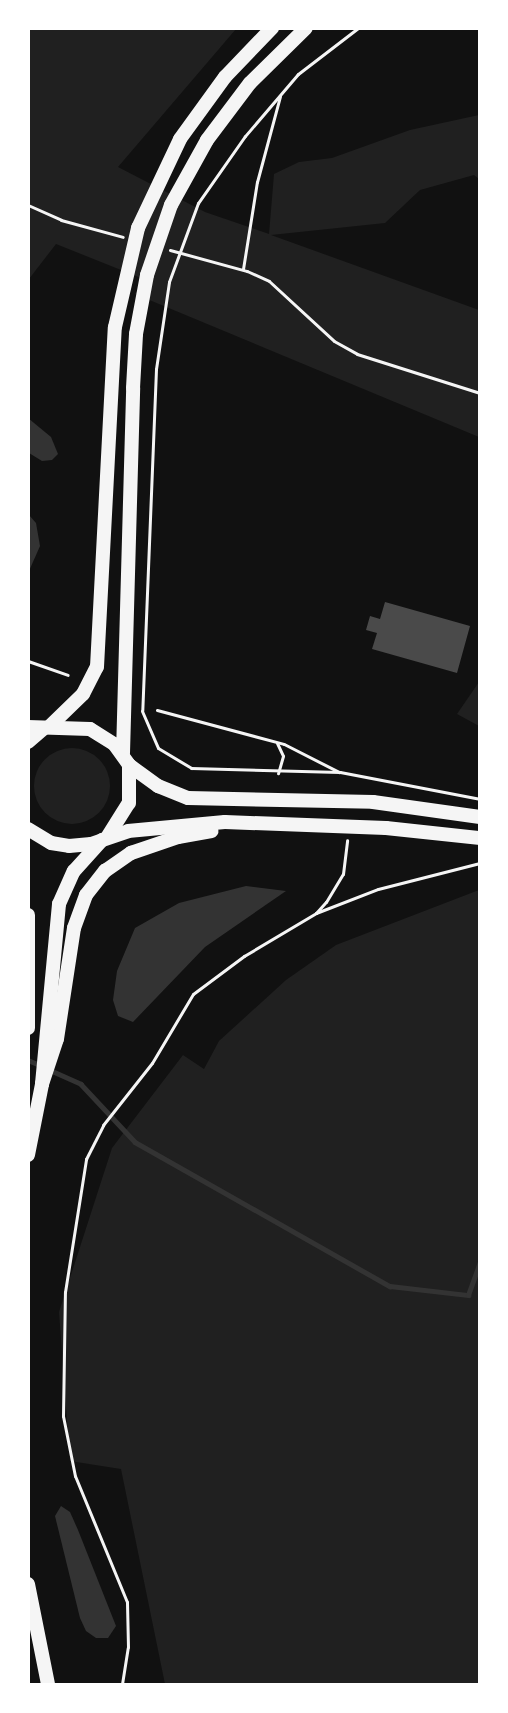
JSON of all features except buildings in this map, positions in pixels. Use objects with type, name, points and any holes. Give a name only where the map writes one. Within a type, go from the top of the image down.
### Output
[{"type":"main road","points":[[28,742],[46,728],[87,688],[98,667],[115,327],[138,228],[180,139],[225,77],[272,28]]},
{"type":"main road","points":[[28,1155],[42,1084],[57,1039],[55,1013],[59,904],[74,871],[105,838],[129,803],[126,759],[133,388],[136,334],[147,275],[171,205],[201,148],[238,96],[306,28]]},
{"type":"main road","points":[[28,728],[90,729],[158,786],[188,798],[373,802],[480,817]]},
{"type":"main road","points":[[28,829],[60,845],[225,822],[348,826],[480,838]]},
{"type":"main road","points":[[55,1013],[80,909],[96,881],[116,862],[149,845],[200,832],[319,826]]},
{"type":"main road","points":[[28,915],[30,1008],[28,1028]]},
{"type":"main road","points":[[28,1584],[48,1684]]},
{"type":"path","points":[[358,28],[298,74],[245,136],[198,203],[169,282],[156,369],[141,691],[147,729],[154,743],[170,758],[199,769],[278,773],[340,772],[480,800]]},
{"type":"path","points":[[243,270],[257,182],[280,95]]},
{"type":"path","points":[[28,205],[81,225]]},
{"type":"path","points":[[219,263],[243,270],[274,284],[330,337],[357,354],[480,393]]},
{"type":"path","points":[[28,661],[68,675]]},
{"type":"path","points":[[157,710],[276,742],[340,772]]},
{"type":"path","points":[[276,742],[283,756],[278,773]]},
{"type":"path","points":[[315,914],[343,874],[348,826]]},
{"type":"path","points":[[122,1684],[128,1647],[127,1602],[75,1476],[63,1416],[65,1292],[86,1159],[103,1125],[152,1063],[193,994],[244,956],[315,914],[378,889],[480,863]]},
{"type":"shaded area","points":[[29,29],[236,29],[118,167],[205,212],[269,234],[274,174],[299,162],[332,158],[410,130],[479,115],[479,179],[474,175],[420,190],[385,223],[271,235],[479,310],[479,437],[135,294],[146,280],[56,244],[29,279]]},
{"type":"shaded area","points":[[28,418],[51,437],[58,454],[52,460],[42,461],[29,453]]},
{"type":"shaded area","points":[[29,515],[36,523],[40,546],[29,571]]},
{"type":"shaded area","points":[[479,682],[479,726],[457,714]]},
{"type":"shaded area","points":[[72,748],[87,751],[99,759],[107,771],[110,786],[107,801],[99,813],[87,821],[72,824],[57,821],[45,813],[37,801],[34,786],[37,771],[45,759],[57,751]]},
{"type":"shaded area","points":[[246,886],[286,891],[205,947],[133,1022],[118,1016],[113,1000],[117,971],[135,928],[179,903]]},
{"type":"shaded area","points":[[479,890],[479,1684],[165,1684],[121,1469],[70,1461],[59,1312],[112,1148],[183,1055],[204,1069],[219,1041],[286,980],[336,945]]},
{"type":"shaded area","points":[[61,1506],[70,1512],[116,1626],[108,1638],[96,1638],[86,1631],[80,1618],[55,1516]]},
{"type":"pier","points":[[29,1585],[50,1684],[28,1684]]},
{"type":"waterway","points":[[28,1060],[42,1066]]},
{"type":"waterway","points":[[50,1070],[81,1084],[135,1142],[390,1286],[468,1295],[480,1262]]}]
